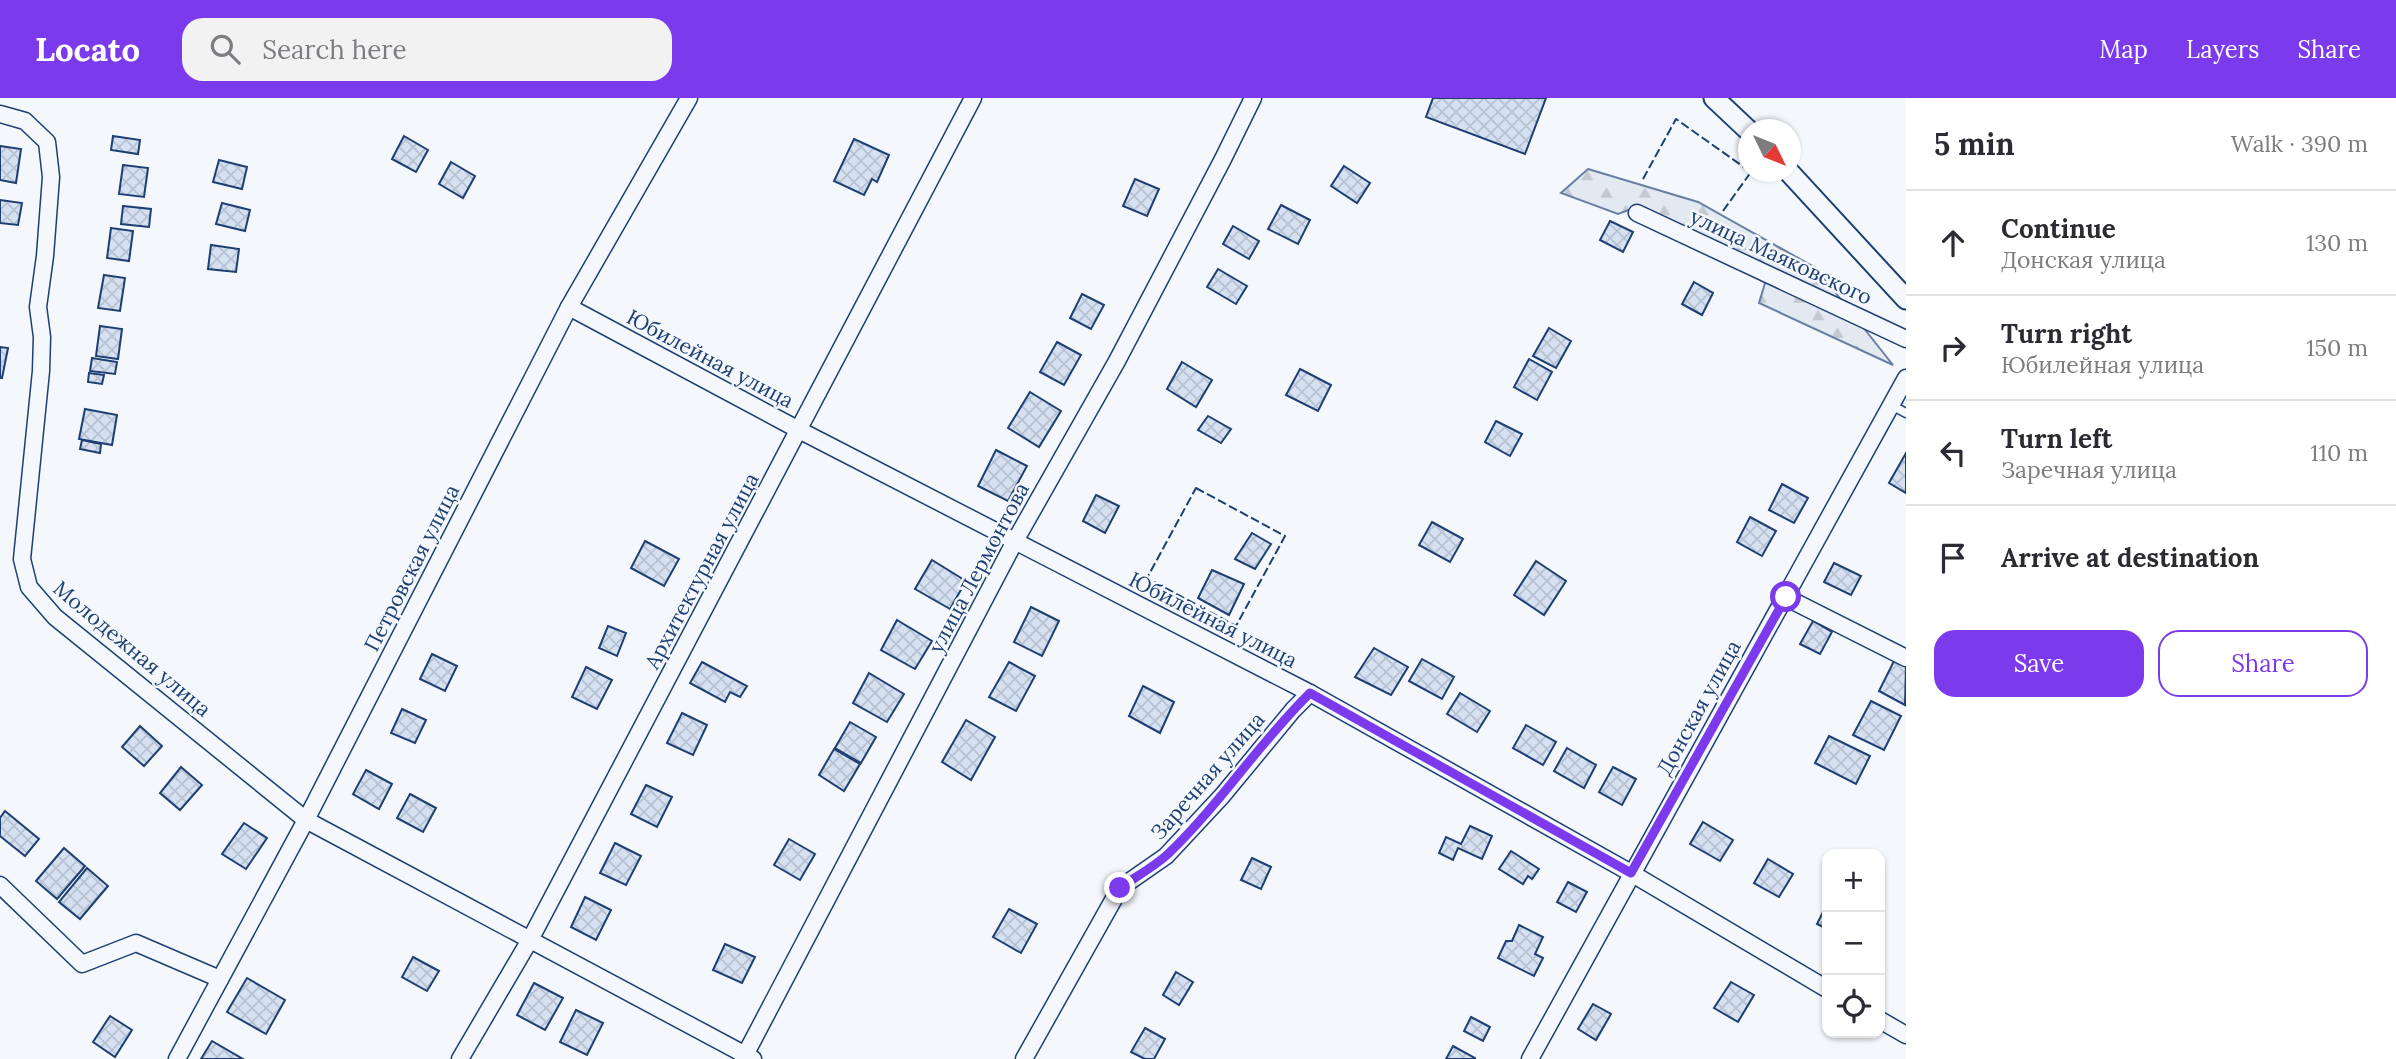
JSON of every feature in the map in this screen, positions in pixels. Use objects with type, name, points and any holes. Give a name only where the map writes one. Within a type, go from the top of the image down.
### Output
[{"type":"street","name":"Петровская улица","points":[[177,1059],[306,820],[569,307],[689,98]]},
{"type":"street","name":"Архитектурная улица","points":[[460,1059],[531,939],[974,98]]},
{"type":"street","name":"улица Лермонтова","points":[[747,1058],[1015,541],[1117,361],[1253,98]]},
{"type":"street","points":[[1714,98],[1738,121]]},
{"type":"street","name":"Молодежная улица","points":[[0,114],[25,121],[47,142],[51,177],[38,307],[42,337],[41,371],[22,559],[29,587],[55,617],[306,820],[531,939],[747,1058]]},
{"type":"street","points":[[1797,182],[1906,299]]},
{"type":"street","name":"улица Маяковского","points":[[1637,213],[1906,339]]},
{"type":"street","name":"Юбилейная улица","points":[[569,307],[799,430],[1310,693],[1631,873],[1822,986]]},
{"type":"street","name":"Донская улица","points":[[1530,1059],[1906,378]]},
{"type":"street","points":[[1786,597],[1906,658]]},
{"type":"street","name":"Заречная улица","points":[[1024,1059],[1120,888],[1166,856],[1222,796],[1310,693]]},
{"type":"street","points":[[0,885],[82,964],[136,943],[220,979]]},
{"type":"street","points":[[1885,1023],[1906,1035]]},
{"type":"lane","points":[[1891,405],[1906,413]]},
{"type":"green space","points":[[1588,169],[1698,202],[1816,268],[1893,365],[1759,303],[1769,270],[1637,207],[1618,214],[1561,193]]},
{"type":"building","points":[[1433,98],[1546,98],[1525,154],[1426,117]]},
{"type":"building","points":[[113,136],[140,140],[138,154],[111,150]]},
{"type":"building","points":[[404,136],[428,150],[416,172],[392,159]]},
{"type":"building","points":[[854,139],[889,155],[877,182],[872,179],[864,195],[834,181]]},
{"type":"building","points":[[0,146],[21,149],[16,183],[0,180]]},
{"type":"building","points":[[219,160],[247,167],[242,189],[213,182]]},
{"type":"building","points":[[451,162],[475,176],[463,198],[439,184]]},
{"type":"building","points":[[123,165],[148,168],[144,197],[119,194]]},
{"type":"building","points":[[1344,166],[1370,183],[1357,203],[1331,186]]},
{"type":"building","points":[[1135,179],[1159,189],[1147,216],[1123,206]]},
{"type":"building","points":[[0,200],[22,203],[18,225],[0,223]]},
{"type":"building","points":[[222,203],[250,210],[245,231],[216,224]]},
{"type":"building","points":[[1281,205],[1310,220],[1298,244],[1268,229]]},
{"type":"building","points":[[123,206],[151,209],[149,227],[121,224]]},
{"type":"building","points":[[1610,221],[1633,232],[1623,252],[1600,240]]},
{"type":"building","points":[[1233,226],[1259,241],[1249,259],[1223,244]]},
{"type":"building","points":[[111,228],[133,231],[129,261],[107,258]]},
{"type":"building","points":[[211,245],[239,249],[236,272],[208,269]]},
{"type":"building","points":[[1218,269],[1247,286],[1236,304],[1207,287]]},
{"type":"building","points":[[104,275],[125,278],[120,311],[98,308]]},
{"type":"building","points":[[1694,282],[1713,293],[1702,315],[1682,304]]},
{"type":"building","points":[[1082,294],[1104,305],[1091,329],[1070,318]]},
{"type":"building","points":[[100,326],[122,329],[118,359],[96,356]]},
{"type":"building","points":[[1549,328],[1571,341],[1556,368],[1533,356]]},
{"type":"building","points":[[1057,342],[1081,355],[1064,385],[1040,372]]},
{"type":"building","points":[[0,347],[8,348],[2,378],[0,378]]},
{"type":"building","points":[[92,358],[117,362],[115,374],[90,371]]},
{"type":"building","points":[[1529,359],[1552,372],[1537,400],[1514,387]]},
{"type":"building","points":[[1182,362],[1212,380],[1196,407],[1167,389]]},
{"type":"building","points":[[1300,369],[1331,385],[1318,411],[1286,395]]},
{"type":"building","points":[[89,373],[104,375],[102,384],[88,382]]},
{"type":"building","points":[[1030,392],[1061,411],[1039,447],[1008,428]]},
{"type":"building","points":[[85,409],[117,415],[112,445],[79,439]]},
{"type":"building","points":[[1208,416],[1231,429],[1221,443],[1198,430]]},
{"type":"building","points":[[1496,421],[1522,434],[1510,456],[1485,442]]},
{"type":"building","points":[[82,440],[101,444],[100,453],[80,449]]},
{"type":"building","points":[[996,450],[1027,466],[1008,501],[978,486]]},
{"type":"building","points":[[1906,453],[1906,493],[1889,483]]},
{"type":"building","points":[[1782,484],[1808,498],[1794,523],[1769,510]]},
{"type":"building","points":[[1096,495],[1119,506],[1105,533],[1083,521]]},
{"type":"building","points":[[1750,517],[1776,531],[1762,556],[1737,542]]},
{"type":"building","points":[[1432,522],[1463,539],[1450,562],[1419,545]]},
{"type":"building","points":[[1252,533],[1271,544],[1255,569],[1235,559]]},
{"type":"building","points":[[645,541],[679,559],[664,586],[631,568]]},
{"type":"building","points":[[932,560],[966,581],[950,609],[915,589]]},
{"type":"building","points":[[1536,561],[1566,581],[1544,615],[1514,595]]},
{"type":"building","points":[[1834,563],[1861,576],[1851,595],[1824,582]]},
{"type":"building","points":[[1212,570],[1244,584],[1229,615],[1198,598]]},
{"type":"building","points":[[1031,607],[1059,621],[1042,656],[1014,642]]},
{"type":"building","points":[[897,620],[932,641],[915,669],[881,650]]},
{"type":"building","points":[[1813,621],[1832,632],[1820,654],[1800,644]]},
{"type":"building","points":[[608,626],[626,633],[617,656],[599,648]]},
{"type":"building","points":[[1374,648],[1408,667],[1391,695],[1355,677]]},
{"type":"building","points":[[432,654],[457,666],[445,691],[420,679]]},
{"type":"building","points":[[1422,659],[1454,677],[1442,699],[1409,681]]},
{"type":"building","points":[[1895,659],[1906,665],[1905,705],[1879,691]]},
{"type":"building","points":[[702,662],[747,686],[740,697],[730,692],[725,702],[690,683]]},
{"type":"building","points":[[1009,662],[1035,676],[1016,711],[989,697]]},
{"type":"building","points":[[586,667],[612,680],[597,709],[572,697]]},
{"type":"building","points":[[869,673],[904,694],[887,722],[853,703]]},
{"type":"building","points":[[1143,686],[1174,702],[1160,733],[1129,716]]},
{"type":"building","points":[[1460,693],[1490,711],[1477,732],[1447,714]]},
{"type":"building","points":[[1871,701],[1901,716],[1884,750],[1853,735]]},
{"type":"building","points":[[402,709],[426,720],[415,743],[391,733]]},
{"type":"building","points":[[682,713],[707,725],[693,755],[667,743]]},
{"type":"building","points":[[966,720],[995,737],[971,780],[942,762]]},
{"type":"building","points":[[850,722],[876,737],[861,763],[835,748]]},
{"type":"building","points":[[1526,725],[1556,742],[1543,765],[1513,748]]},
{"type":"building","points":[[140,726],[162,746],[144,766],[122,747]]},
{"type":"building","points":[[1829,736],[1870,756],[1856,784],[1815,763]]},
{"type":"building","points":[[1567,748],[1596,765],[1584,788],[1554,771]]},
{"type":"building","points":[[834,749],[860,764],[844,791],[819,775]]},
{"type":"building","points":[[181,767],[202,785],[180,810],[160,793]]},
{"type":"building","points":[[1613,767],[1636,779],[1622,805],[1599,792]]},
{"type":"building","points":[[366,770],[392,784],[379,809],[353,794]]},
{"type":"building","points":[[646,785],[672,797],[657,827],[631,814]]},
{"type":"building","points":[[410,794],[436,808],[423,832],[397,818]]},
{"type":"building","points":[[5,811],[39,839],[25,856],[0,836],[0,818]]},
{"type":"building","points":[[1703,822],[1733,840],[1720,861],[1690,844]]},
{"type":"building","points":[[244,823],[267,838],[246,869],[222,854]]},
{"type":"building","points":[[1470,826],[1492,836],[1482,859],[1458,848],[1453,860],[1439,853],[1446,837],[1461,844]]},
{"type":"building","points":[[789,839],[815,854],[800,880],[774,865]]},
{"type":"building","points":[[615,843],[641,856],[626,885],[600,873]]},
{"type":"building","points":[[64,848],[85,866],[57,899],[36,881]]},
{"type":"building","points":[[1511,851],[1539,869],[1532,879],[1528,876],[1523,884],[1499,869]]},
{"type":"building","points":[[1252,858],[1271,867],[1261,889],[1241,880]]},
{"type":"building","points":[[1768,859],[1793,874],[1779,897],[1754,883]]},
{"type":"building","points":[[87,868],[108,886],[80,919],[59,902]]},
{"type":"building","points":[[1568,882],[1587,892],[1576,912],[1557,902]]},
{"type":"building","points":[[585,897],[611,910],[596,940],[571,927]]},
{"type":"building","points":[[1009,909],[1037,924],[1021,953],[993,937]]},
{"type":"building","points":[[1822,914],[1822,926],[1817,924]]},
{"type":"building","points":[[1519,925],[1543,937],[1535,954],[1543,958],[1534,976],[1498,958],[1506,941],[1512,941]]},
{"type":"building","points":[[725,944],[755,957],[742,983],[713,970]]},
{"type":"building","points":[[413,957],[439,971],[427,991],[402,977]]},
{"type":"building","points":[[1176,972],[1193,982],[1179,1005],[1163,995]]},
{"type":"building","points":[[247,978],[285,1000],[266,1034],[227,1012]]},
{"type":"building","points":[[1731,982],[1754,995],[1738,1022],[1714,1008]]},
{"type":"building","points":[[534,983],[563,998],[545,1030],[517,1015]]},
{"type":"building","points":[[1593,1004],[1611,1014],[1596,1040],[1578,1029]]},
{"type":"building","points":[[576,1010],[603,1023],[587,1055],[560,1042]]},
{"type":"building","points":[[110,1016],[132,1030],[115,1057],[93,1042]]},
{"type":"building","points":[[1471,1017],[1490,1027],[1483,1041],[1464,1031]]},
{"type":"building","points":[[1145,1028],[1165,1039],[1154,1059],[1145,1059],[1131,1052]]},
{"type":"building","points":[[212,1041],[243,1059],[201,1059]]},
{"type":"building","points":[[1453,1046],[1475,1058],[1475,1059],[1446,1059]]},
{"type":"fence","points":[[1643,179],[1676,119],[1738,163]]},
{"type":"fence","points":[[1723,211],[1744,182]]},
{"type":"fence","points":[[1196,488],[1285,536],[1236,626],[1147,578],[1196,488]]},
{"type":"route","points":[[1120,888],[1166,856],[1222,796],[1310,693],[1631,873],[1786,597]]}]
